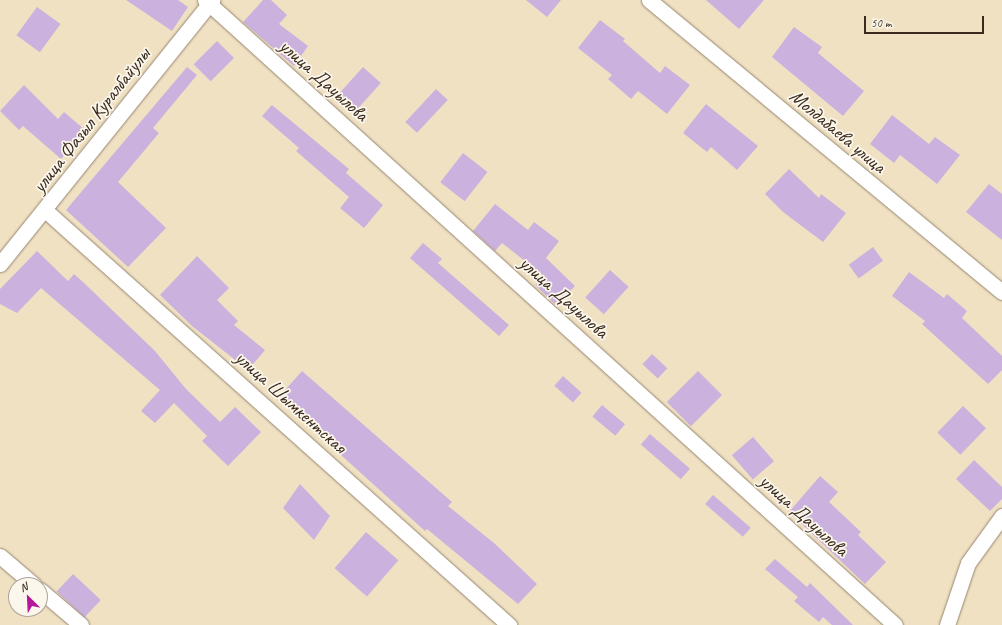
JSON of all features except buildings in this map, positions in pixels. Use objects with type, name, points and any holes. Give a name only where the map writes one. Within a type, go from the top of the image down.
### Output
[{"type":"street","name":"Молдабаева улица","points":[[649,0],[1002,292]]},
{"type":"street","name":"улица Фазыл Куралбайулы","points":[[0,264],[45,210],[209,1]]},
{"type":"street","name":"улица Дауылова","points":[[209,1],[895,625]]},
{"type":"street","name":"улица Шымкентская","points":[[45,210],[509,625]]},
{"type":"street","points":[[947,625],[968,563],[1002,516]]},
{"type":"street","points":[[0,556],[25,577]]},
{"type":"street","points":[[48,597],[81,625]]}]
